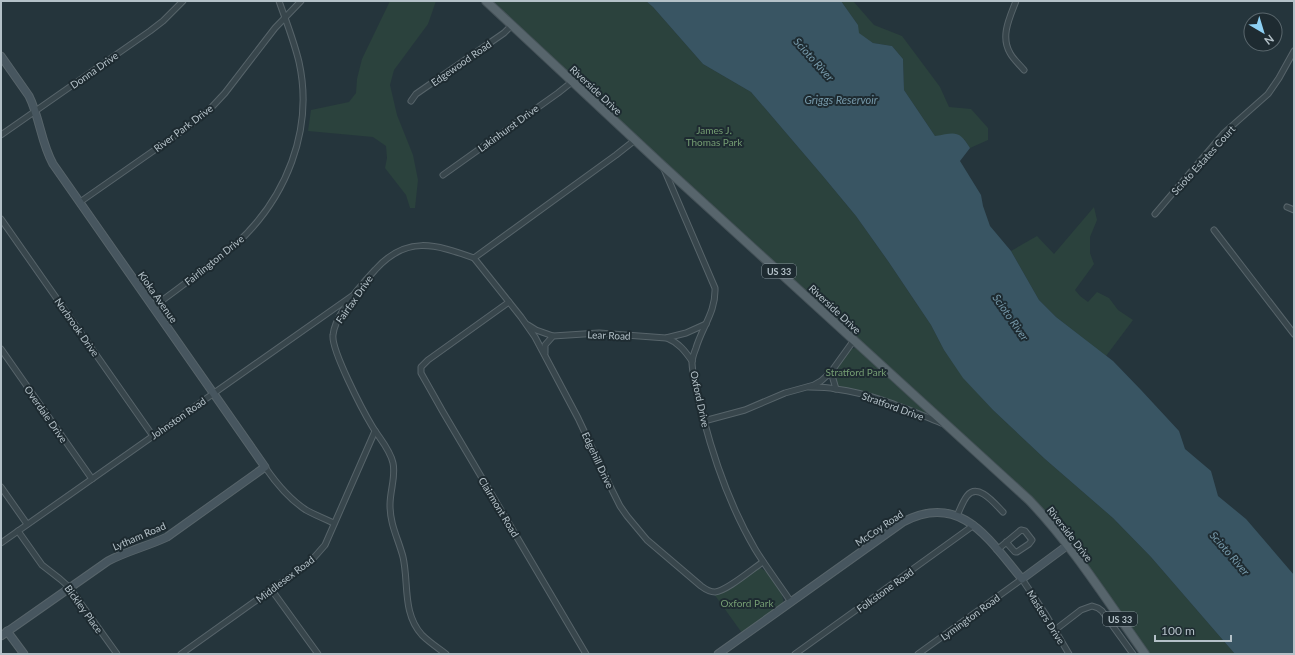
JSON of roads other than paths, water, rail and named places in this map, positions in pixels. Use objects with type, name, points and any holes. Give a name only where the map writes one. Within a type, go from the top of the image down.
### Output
[{"type":"main road","name":"Riverside Drive","points":[[486,1],[663,166],[1029,500],[1068,545],[1145,654]]},
{"type":"street","name":"Donna Drive","points":[[1,135],[150,31],[183,1]]},
{"type":"street","name":"Fairlington Drive","points":[[153,307],[235,246],[271,204],[286,178],[296,151],[301,129],[303,94],[299,62],[279,1]]},
{"type":"street","name":"River Park Drive","points":[[80,202],[189,126],[210,109],[225,93],[284,17],[301,1]]},
{"type":"street","points":[[1016,1],[1006,29],[1006,39],[1008,50],[1024,70]]},
{"type":"street","name":"Edgewood Road","points":[[411,101],[416,94],[504,33],[512,25]]},
{"type":"street","name":"Scioto Estates Court","points":[[1156,214],[1224,133],[1268,94],[1294,51]]},
{"type":"street","name":"Kioka Avenue","points":[[1,56],[29,96],[50,159],[265,467],[276,482],[297,504],[334,523]]},
{"type":"street","name":"Lakinhurst Drive","points":[[443,175],[558,93],[572,81]]},
{"type":"street","points":[[474,258],[635,140]]},
{"type":"street","name":"Oxford Drive","points":[[663,166],[714,288],[715,298],[712,310],[698,342],[692,361],[704,421],[724,483],[738,518],[763,562],[791,602]]},
{"type":"street","points":[[1288,207],[1294,210]]},
{"type":"street","name":"Norbrook Drive","points":[[1,219],[153,436]]},
{"type":"street","points":[[1214,230],[1294,334]]},
{"type":"street","name":"Fairfax Drive","points":[[446,654],[422,635],[410,612],[406,595],[404,564],[390,515],[390,503],[394,476],[393,461],[375,431],[347,376],[336,352],[333,343],[333,335],[337,322],[355,294],[386,258],[405,248],[416,245],[438,246],[474,258]]},
{"type":"street","name":"Edgehill Drive","points":[[474,258],[526,324],[545,354],[578,418],[620,506],[648,540],[708,591],[716,592],[724,589],[763,562]]},
{"type":"street","name":"Johnston Road","points":[[1,543],[355,294]]},
{"type":"street","name":"Clairmont Road","points":[[509,302],[428,360],[421,367],[423,376],[443,412],[586,654]]},
{"type":"street","name":"Lear Road","points":[[666,338],[686,333],[707,323]]},
{"type":"street","name":"Lear Road","points":[[526,324],[536,330],[553,336],[599,333],[666,338],[675,341],[692,361]]},
{"type":"street","points":[[545,354],[545,345],[553,336]]},
{"type":"street","name":"Stratford Drive","points":[[704,421],[745,410],[786,393],[809,387],[821,381],[831,372],[854,340]]},
{"type":"street","name":"Overdale Drive","points":[[1,349],[92,479]]},
{"type":"street","points":[[831,372],[836,389]]},
{"type":"street","name":"Stratford Drive","points":[[809,387],[836,389],[857,393],[886,402],[950,427]]},
{"type":"street","name":"Middlesex Road","points":[[181,654],[310,562],[325,545],[375,431]]},
{"type":"street","name":"Lytham Road","points":[[1,636],[68,587],[108,561],[121,554],[167,537],[265,467]]},
{"type":"street","points":[[1,486],[27,524]]},
{"type":"street","points":[[957,516],[966,496],[975,491],[982,493],[1003,512]]},
{"type":"street","name":"McCoy Road","points":[[718,654],[910,518],[929,513],[943,513],[957,516],[974,525],[1022,579]]},
{"type":"street","name":"Folkstone Road","points":[[795,654],[974,525]]},
{"type":"street","points":[[997,550],[1006,542],[1021,530],[1023,530],[1032,540],[1029,544],[1017,552],[1015,552],[1006,542]]},
{"type":"street","name":"Bickley Place","points":[[18,531],[42,564],[60,578],[68,587],[116,654]]},
{"type":"street","points":[[1022,579],[1068,545]]},
{"type":"street","name":"Masters Drive","points":[[1022,579],[1069,654]]},
{"type":"street","name":"Lymington Road","points":[[918,654],[1022,579]]},
{"type":"street","points":[[271,589],[318,654]]},
{"type":"street","points":[[1055,630],[1081,610],[1092,606],[1102,611],[1132,654]]},
{"type":"street","points":[[7,631],[24,654]]},
{"type":"water","name":"Griggs Reservoir","points":[[646,1],[841,1],[858,25],[859,33],[873,43],[892,46],[903,59],[904,90],[935,136],[952,133],[959,135],[970,148],[960,161],[981,195],[990,226],[1011,251],[1039,300],[1056,317],[1113,361],[1141,390],[1179,431],[1185,449],[1211,471],[1218,496],[1246,519],[1294,575],[1294,654],[1235,654],[1151,557],[1113,518],[1045,459],[993,410],[963,378],[944,350],[931,325],[888,261],[856,216],[822,175],[751,92],[703,64]]},
{"type":"water label","name":"Scioto River","points":[[814,59]]},
{"type":"water label","name":"Scioto River","points":[[1011,317]]},
{"type":"water label","name":"Scioto River","points":[[1230,553]]},
{"type":"park label","name":"James J. Thomas Park","points":[[714,136]]},
{"type":"park label","name":"Stratford Park","points":[[856,372]]},
{"type":"park label","name":"Oxford Park","points":[[747,603]]}]
